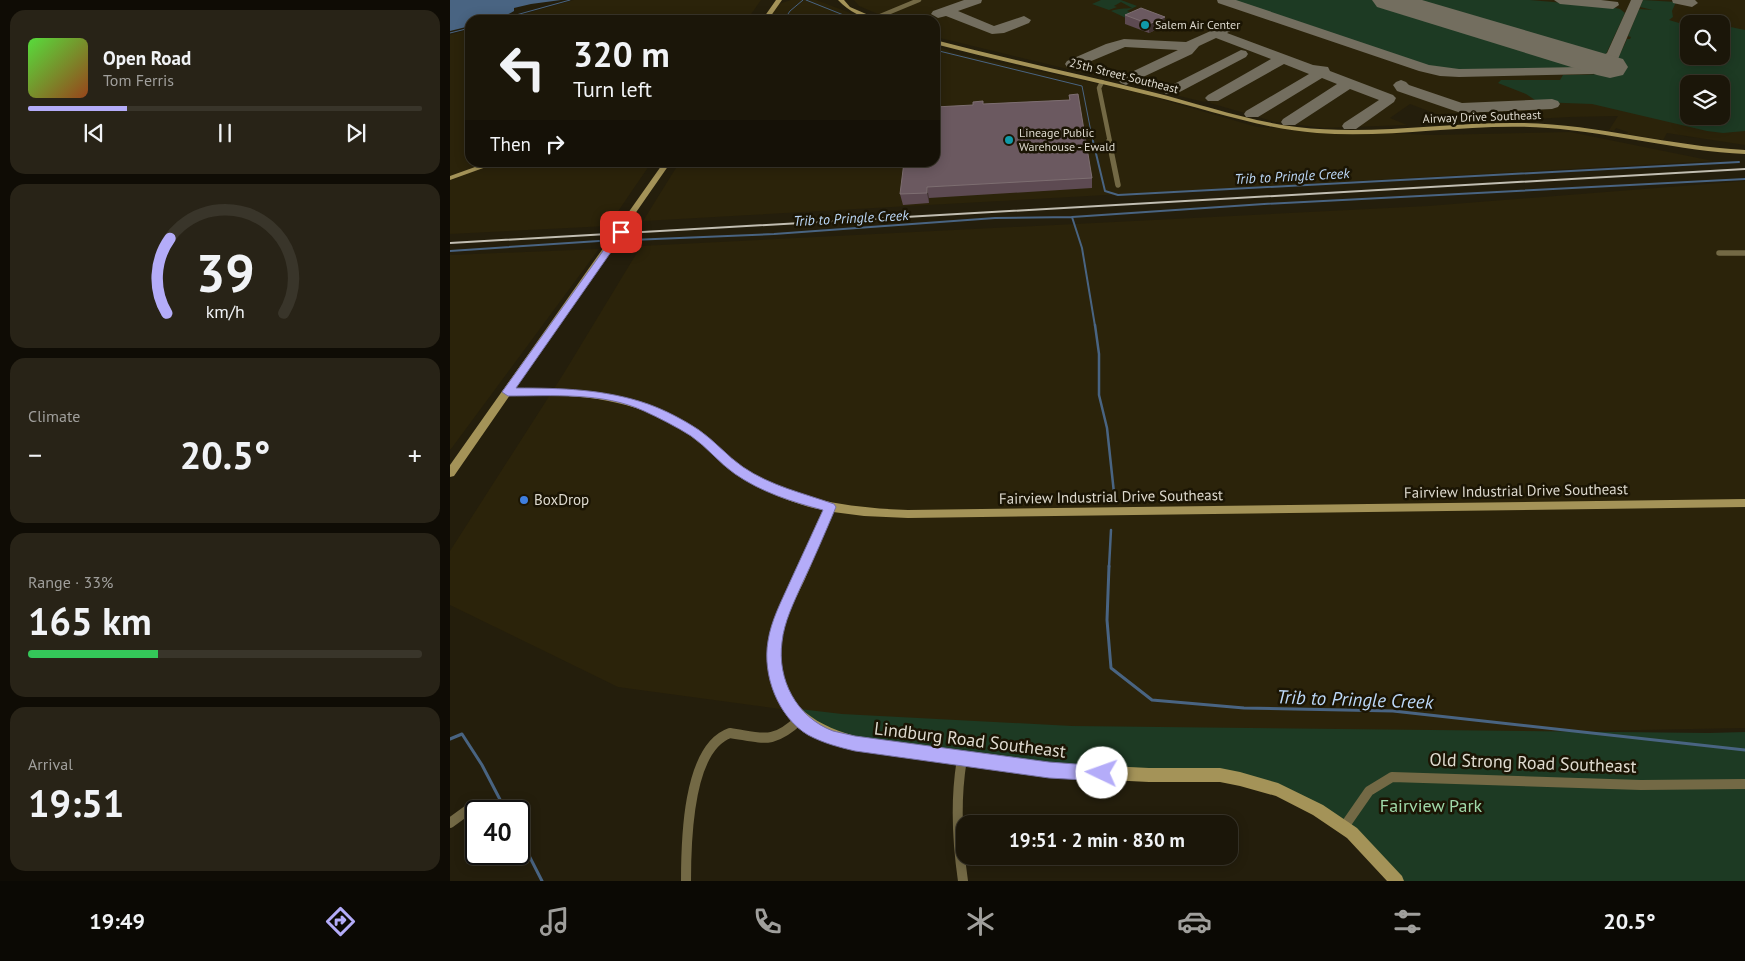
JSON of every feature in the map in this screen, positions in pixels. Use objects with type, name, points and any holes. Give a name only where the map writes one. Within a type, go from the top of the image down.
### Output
[{"type":"street","points":[[768,15],[778,0]]},
{"type":"street","points":[[841,0],[848,8],[865,15]]},
{"type":"street","points":[[884,15],[919,0]]},
{"type":"street","name":"25th Street Southeast","points":[[940,43],[1191,104],[1254,122],[1308,131]]},
{"type":"street","points":[[1102,82],[1099,88],[1118,185]]},
{"type":"street","name":"Airway Drive Southeast","points":[[1308,131],[1357,133],[1498,125],[1546,126],[1585,130],[1688,148],[1745,152]]},
{"type":"street","points":[[450,178],[482,167]]},
{"type":"street","points":[[450,473],[665,167]]},
{"type":"street","points":[[1719,253],[1745,253]]},
{"type":"street","name":"Fairview Industrial Drive Southeast","points":[[508,392],[565,392],[618,399],[646,407],[688,429],[738,470],[761,483],[801,500],[862,512],[908,514],[1745,503]]},
{"type":"street","name":"Lindburg Road Southeast","points":[[830,507],[783,613],[775,641],[774,663],[779,687],[791,708],[800,719],[821,734],[841,741],[1049,770],[1083,773],[1220,775],[1278,790],[1318,810],[1352,833],[1397,881]]},
{"type":"street","points":[[686,881],[686,841],[694,792],[708,750],[719,738],[726,734],[732,733],[773,739],[784,734],[800,719]]},
{"type":"street","points":[[962,759],[955,806],[963,881]]},
{"type":"street","name":"Old Strong Road Southeast","points":[[1344,827],[1366,792],[1378,782],[1392,776],[1641,785],[1745,784]]},
{"type":"street","points":[[450,822],[465,812]]},
{"type":"shaded area","points":[[574,0],[761,0],[750,15],[521,15]]},
{"type":"shaded area","points":[[791,0],[816,0],[856,15],[769,15],[776,5]]},
{"type":"shaded area","points":[[854,0],[1745,0],[1745,145],[1667,133],[1663,140],[1627,134],[1628,132],[1616,128],[1614,131],[1609,130],[1618,116],[1460,123],[1410,104],[1390,118],[1407,125],[1324,128],[1275,122],[1211,102],[1204,102],[940,38],[940,15],[880,15],[859,6]]},
{"type":"shaded area","points":[[465,30],[465,167],[648,167],[608,226],[450,234],[450,35]]},
{"type":"shaded area","points":[[940,47],[954,53],[1136,92],[1257,127],[1432,135],[1570,132],[1713,161],[643,221],[677,167],[940,167]]},
{"type":"shaded area","points":[[1745,181],[1745,728],[1024,742],[618,687],[450,605],[450,551],[564,373],[641,246],[1428,206]]},
{"type":"shaded area","points":[[599,249],[451,449],[450,449],[450,255]]},
{"type":"green space","points":[[1101,0],[1121,0],[1137,6],[1127,11],[1138,16],[1126,18],[1111,11],[1132,8],[1121,2],[1114,6],[1117,7],[1109,10],[1092,4]]},
{"type":"green space","points":[[1231,0],[1372,0],[1572,61],[1579,66],[1572,69],[1438,69]]},
{"type":"green space","points":[[1404,0],[1530,0],[1611,7],[1620,9],[1625,13],[1606,54],[1595,57]]},
{"type":"green space","points":[[1643,0],[1676,2],[1672,11],[1673,17],[1669,20],[1680,23],[1680,65],[1730,65],[1730,27],[1745,30],[1745,131],[1723,133],[1681,125],[1730,125],[1730,75],[1680,75],[1680,125],[1592,104],[1538,102],[1526,94],[1498,83],[1501,80],[1560,80],[1563,75],[1588,75],[1604,72],[1615,62],[1627,39],[1630,39],[1631,37],[1628,36],[1639,9],[1653,10],[1640,7]]},
{"type":"green space","name":"Fairview Park","points":[[791,708],[842,714],[1072,726],[1745,732],[1745,881],[1397,881],[1318,810],[1240,779],[1149,775],[855,743]]},
{"type":"water","points":[[450,0],[561,0],[514,8],[514,11],[506,15],[465,15],[465,27],[450,31]]},
{"type":"building","points":[[1141,8],[1165,17],[1149,24],[1125,15]]},
{"type":"building","name":"Lineage Public Warehouse - Ewald","points":[[1078,94],[1092,178],[927,187],[927,193],[900,194],[903,167],[940,167],[940,107],[973,105],[973,102],[983,101],[983,104],[1070,100],[1069,95]]},
{"type":"waterway","name":"Trib to Pringle Creek","points":[[516,15],[570,0]]},
{"type":"waterway","name":"Trib to Pringle Creek","points":[[787,15],[803,0]]},
{"type":"waterway","name":"Trib to Pringle Creek","points":[[806,0],[844,15]]},
{"type":"waterway","name":"Trib to Pringle Creek","points":[[450,33],[465,29]]},
{"type":"waterway","name":"Trib to Pringle Creek","points":[[940,51],[1082,86],[1093,142]]},
{"type":"waterway","name":"Trib to Pringle Creek","points":[[1093,141],[1105,191],[1118,195],[1739,162]]},
{"type":"waterway","name":"Trib to Pringle Creek","points":[[1072,217],[1264,204],[1745,179]]},
{"type":"waterway","name":"Trib to Pringle Creek","points":[[631,240],[774,234],[995,218],[1072,217]]},
{"type":"waterway","name":"Trib to Pringle Creek","points":[[1072,217],[1082,248],[1095,326]]},
{"type":"waterway","name":"Trib to Pringle Creek","points":[[450,251],[599,241]]},
{"type":"waterway","name":"Trib to Pringle Creek","points":[[1095,325],[1099,354],[1099,395],[1107,428],[1114,493]]},
{"type":"waterway","name":"Trib to Pringle Creek","points":[[1109,567],[1111,530]]},
{"type":"waterway","name":"Trib to Pringle Creek","points":[[1109,566],[1107,620],[1111,668],[1152,700],[1244,708],[1393,711],[1745,750]]},
{"type":"waterway","points":[[450,739],[462,734],[482,765],[500,800]]},
{"type":"waterway","points":[[530,858],[542,881]]},
{"type":"taxiway","points":[[946,11],[976,0]]},
{"type":"taxiway","points":[[1223,0],[1424,68],[1440,72],[1459,73],[1588,71],[1592,67],[1585,60],[1605,60],[1613,56],[1637,0]]},
{"type":"taxiway","points":[[1560,0],[1613,5]]},
{"type":"taxiway","points":[[1678,0],[1692,3]]},
{"type":"taxiway","points":[[938,14],[946,11]]},
{"type":"taxiway","points":[[946,11],[992,30],[999,30],[1024,20]]},
{"type":"taxiway","points":[[1072,64],[1124,43],[1188,46],[1233,25]]},
{"type":"taxiway","points":[[1221,31],[1222,36],[1279,57]]},
{"type":"taxiway","points":[[1126,80],[1187,51],[1192,46]]},
{"type":"taxiway","points":[[1171,91],[1241,54]]},
{"type":"taxiway","points":[[1213,98],[1279,61],[1279,57]]},
{"type":"taxiway","points":[[1279,57],[1316,71]]},
{"type":"taxiway","points":[[1316,71],[1314,69],[1323,70]]},
{"type":"taxiway","points":[[1252,114],[1316,76],[1318,73],[1316,71]]},
{"type":"taxiway","points":[[1316,71],[1346,82]]},
{"type":"taxiway","points":[[1342,80],[1346,82]]},
{"type":"taxiway","points":[[1289,122],[1345,86],[1346,82]]},
{"type":"taxiway","points":[[1346,82],[1388,98],[1386,102],[1350,126]]},
{"type":"taxiway","points":[[1401,85],[1402,88],[1461,108],[1552,104]]},
{"type":"runway","points":[[1388,0],[1610,67]]},
{"type":"railway","points":[[450,243],[1745,169]]},
{"type":"place","name":"Salem Air Center","points":[[1145,25]]},
{"type":"place","name":"Lineage Public Warehouse - Ewald","points":[[1009,140]]},
{"type":"place","name":"BoxDrop","points":[[524,500]]},
{"type":"route","points":[[621,232],[508,392],[565,392],[618,399],[646,407],[695,433],[747,476],[801,500],[830,507],[783,613],[775,641],[775,676],[779,687],[791,708],[812,729],[832,738],[855,744],[997,764],[1083,773],[1102,773]]}]
